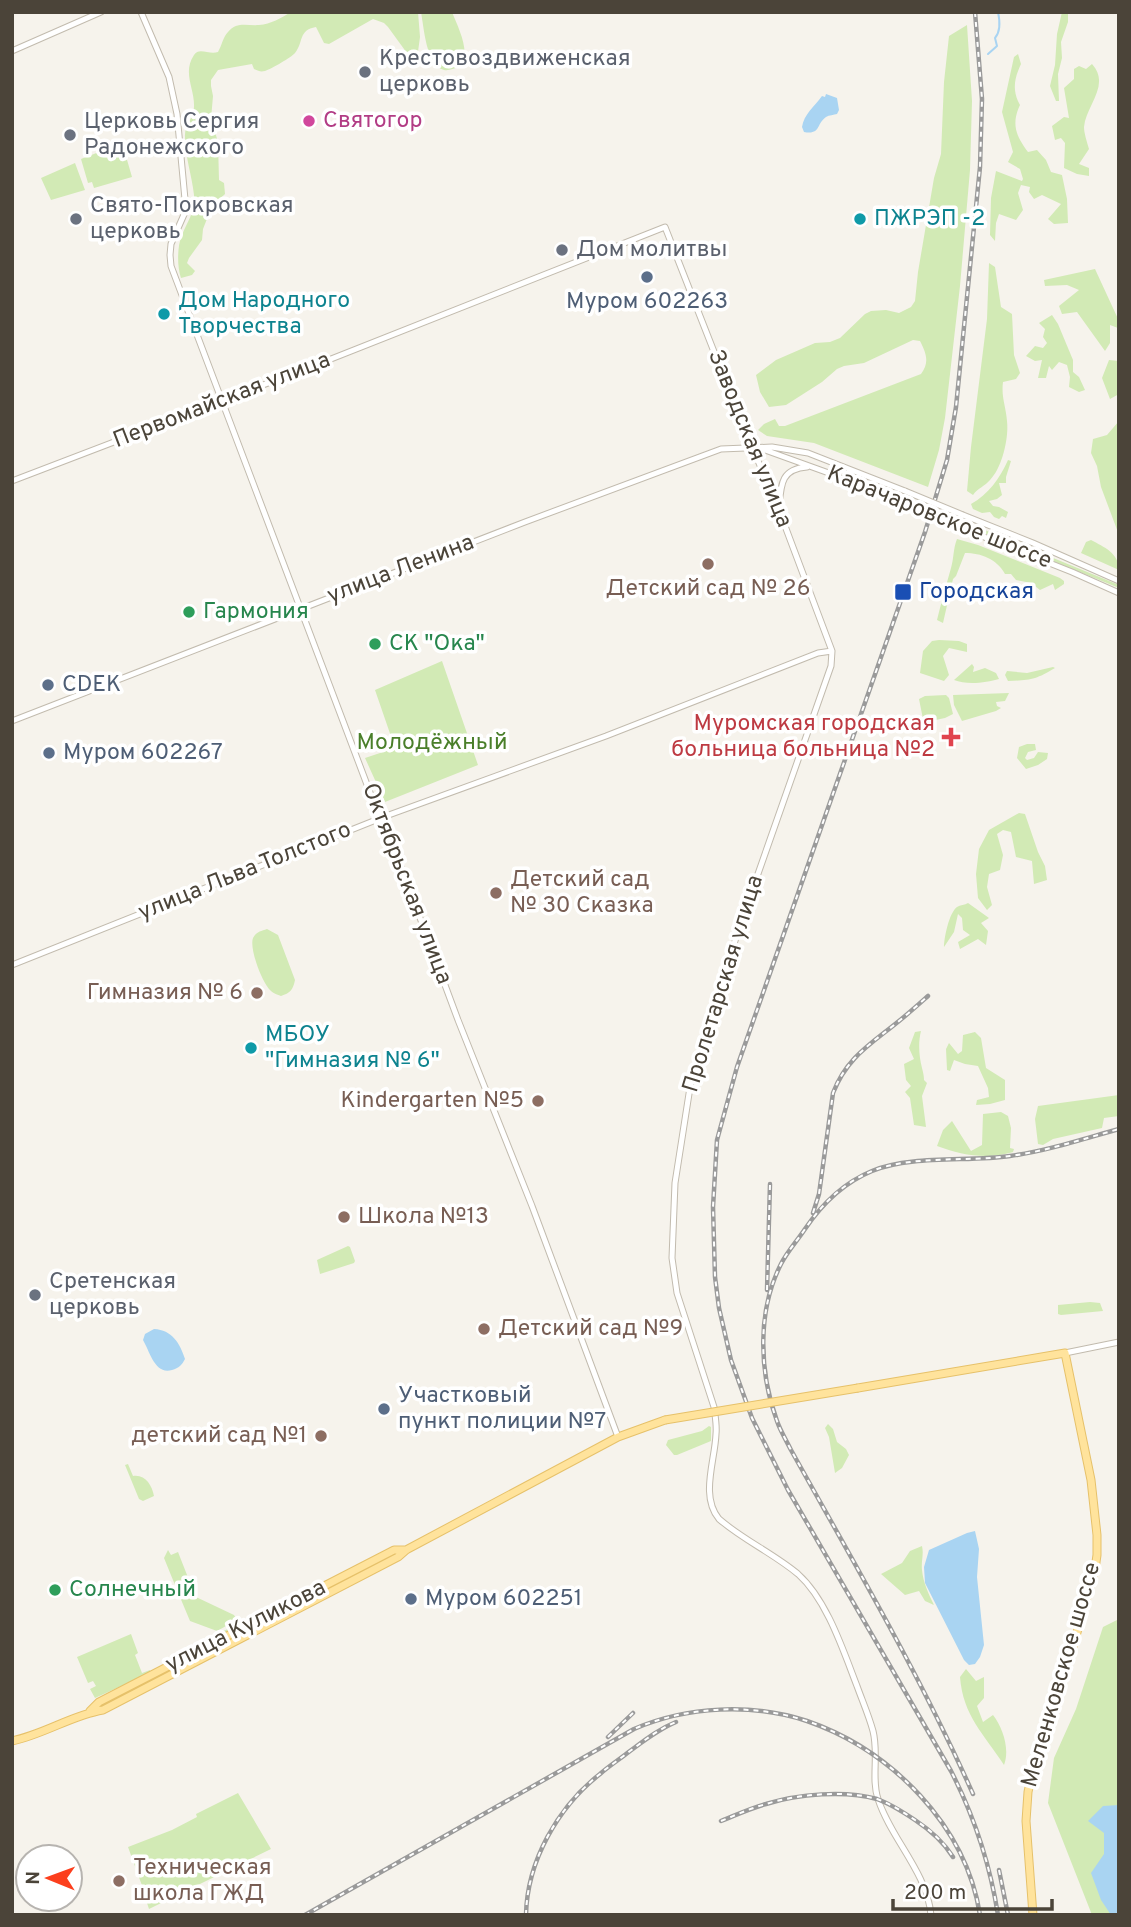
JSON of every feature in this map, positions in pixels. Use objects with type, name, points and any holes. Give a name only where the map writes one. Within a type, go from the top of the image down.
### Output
[{"type":"main road","name":"улица Куликова","points":[[12,1741],[33,1736],[90,1712],[99,1702],[394,1550],[406,1550],[618,1437],[665,1420],[1065,1353]]},
{"type":"main road","name":"Меленковское шоссе","points":[[1032,1915],[1026,1821],[1028,1792],[1074,1643],[1097,1555],[1091,1480],[1065,1353]]},
{"type":"street","points":[[12,51],[101,12]]},
{"type":"street","name":"Октябрьская улица","points":[[141,12],[169,77],[177,114],[186,210],[171,244],[171,266],[618,1437]]},
{"type":"street","name":"Первомайская улица","points":[[12,481],[221,402],[665,227]]},
{"type":"street","name":"Заводская улица","points":[[665,227],[756,447],[832,651]]},
{"type":"street","name":"Карачаровское шоссе","points":[[756,447],[785,449],[825,458],[1033,543],[1119,582]]},
{"type":"street","name":"Карачаровское шоссе","points":[[756,447],[813,467],[1119,593]]},
{"type":"street","name":"улица Ленина","points":[[12,721],[524,522],[721,449],[756,447]]},
{"type":"street","points":[[782,456],[781,452],[785,449]]},
{"type":"street","points":[[779,510],[786,475],[798,468],[813,467]]},
{"type":"street","name":"улица Льва Толстого","points":[[12,965],[380,818],[621,730],[818,653],[832,651]]},
{"type":"street","name":"Пролетарская улица","points":[[832,651],[831,666],[740,925],[691,1081],[675,1183],[672,1258],[677,1293],[714,1407],[716,1433],[710,1488],[711,1507],[725,1524],[800,1576],[812,1588],[822,1606],[841,1646],[873,1730],[878,1800],[927,1896],[931,1915]]},
{"type":"street","points":[[1065,1353],[1119,1342]]},
{"type":"green space","points":[[291,12],[418,12],[420,37],[417,59],[412,60],[384,23],[373,19],[329,44],[324,43],[316,27],[310,29],[304,34],[293,55],[265,71],[254,69],[252,64],[218,70],[211,80],[211,119],[218,142],[219,180],[224,183],[225,194],[212,206],[203,229],[202,240],[187,263],[195,271],[192,275],[181,278],[179,245],[194,201],[185,137],[194,107],[189,75],[191,62],[196,53],[218,52],[226,34],[235,26],[268,23]]},
{"type":"green space","points":[[421,12],[452,12],[464,47],[461,66],[444,70],[433,61]]},
{"type":"green space","points":[[1062,12],[1068,12],[1068,22],[1061,42],[1059,101],[1056,101],[1050,86]]},
{"type":"green space","points":[[967,25],[972,101],[970,170],[945,418],[928,487],[814,443],[767,436],[758,430],[775,419],[779,426],[785,426],[921,374],[926,358],[920,341],[913,340],[864,363],[837,369],[786,405],[769,407],[760,392],[756,375],[776,360],[815,343],[840,338],[871,311],[899,313],[911,307],[915,301],[934,178],[941,154],[949,36]]},
{"type":"green space","points":[[1018,54],[1021,64],[1015,80],[1015,90],[1020,105],[1016,130],[1028,152],[1037,150],[1046,160],[1051,172],[1062,175],[1068,223],[1054,224],[1048,219],[1061,204],[1042,195],[1034,199],[1029,192],[1030,187],[1021,185],[1018,193],[1023,210],[1016,220],[999,214],[995,241],[990,235],[991,198],[996,171],[1022,181],[1023,179],[1020,169],[1008,162],[1013,152],[1002,112],[1014,57]]},
{"type":"green space","points":[[1092,64],[1099,80],[1084,127],[1089,149],[1079,164],[1089,168],[1089,176],[1064,168],[1065,143],[1061,138],[1055,140],[1052,126],[1064,117],[1069,118],[1064,88],[1074,79],[1074,69],[1079,66],[1086,69]]},
{"type":"green space","points":[[117,145],[123,146],[132,177],[94,188],[92,182],[88,183],[81,159]]},
{"type":"green space","points":[[75,163],[85,190],[51,200],[41,178]]},
{"type":"green space","points":[[989,263],[995,267],[1001,307],[1012,314],[1014,355],[1020,373],[1016,379],[1003,382],[1007,428],[1001,461],[990,480],[973,495],[967,491],[987,319]]},
{"type":"green space","points":[[1095,269],[1119,321],[1119,344],[1118,328],[1110,325],[1110,343],[1105,351],[1077,312],[1062,314],[1059,306],[1079,290],[1067,285],[1045,286],[1044,280]]},
{"type":"green space","points":[[1052,315],[1073,360],[1073,372],[1079,377],[1085,390],[1079,392],[1069,387],[1067,365],[1059,362],[1052,370],[1049,366],[1046,378],[1038,378],[1042,360],[1035,361],[1026,356],[1035,346],[1043,348],[1047,343],[1043,337],[1045,329],[1039,323]]},
{"type":"green space","points":[[1109,360],[1119,361],[1119,394],[1110,399],[1102,378]]},
{"type":"green space","points":[[1119,421],[1119,535],[1091,453],[1093,439],[1107,435]]},
{"type":"green space","points":[[1008,460],[1011,461],[1006,483],[999,483],[1002,495],[989,501],[993,506],[1008,512],[1006,518],[1002,516],[999,519],[990,512],[982,513],[973,509],[971,504],[993,485]]},
{"type":"green space","points":[[975,526],[1119,585],[1119,588],[974,529]]},
{"type":"green space","points":[[957,539],[1060,578],[1064,584],[1055,590],[1053,584],[1040,590],[1031,583],[1005,574],[998,564],[988,558],[965,553],[953,579],[943,623],[937,620]]},
{"type":"green space","points":[[1091,540],[1114,555],[1119,570],[1081,553],[1086,542]]},
{"type":"green space","points":[[932,641],[967,644],[967,652],[949,648],[943,656],[949,675],[944,681],[920,673],[923,651]]},
{"type":"green space","name":"Молодёжный","points":[[442,661],[478,765],[385,802],[365,758],[395,748],[375,690]]},
{"type":"green space","points":[[972,664],[973,672],[985,668],[996,673],[999,679],[976,683],[954,680]]},
{"type":"green space","points":[[1055,668],[1028,680],[1008,681],[1005,675],[1007,671],[1027,673]]},
{"type":"green space","points":[[1009,693],[1005,701],[996,702],[1001,708],[996,711],[962,721],[954,705],[953,695]]},
{"type":"green space","points":[[946,695],[953,714],[926,722],[919,699]]},
{"type":"green space","points":[[1035,744],[1036,750],[1028,752],[1025,758],[1027,760],[1034,758],[1038,752],[1048,753],[1047,759],[1026,769],[1017,758],[1019,747]]},
{"type":"green space","points":[[1019,813],[1025,814],[1045,866],[1047,880],[1034,884],[1032,861],[1016,857],[1011,832],[1003,830],[997,834],[1003,855],[1000,870],[989,874],[987,887],[992,905],[987,910],[978,898],[976,874],[979,849],[989,830]]},
{"type":"green space","points":[[968,903],[989,918],[981,923],[988,931],[986,945],[978,939],[960,949],[958,942],[970,935],[963,930],[962,918],[958,914],[954,932],[944,947],[952,915],[957,907]]},
{"type":"green space","points":[[267,929],[278,935],[295,980],[291,991],[281,996],[267,987],[253,949],[254,936]]},
{"type":"green space","points":[[921,1031],[920,1054],[924,1080],[927,1083],[922,1096],[926,1127],[914,1125],[910,1098],[905,1092],[911,1086],[906,1080],[904,1064],[914,1059],[909,1048],[915,1032]]},
{"type":"green space","points":[[975,1032],[981,1038],[986,1068],[1005,1080],[1005,1100],[976,1105],[977,1100],[989,1097],[978,1066],[954,1060],[950,1071],[947,1070],[946,1049],[949,1043],[958,1054],[962,1051],[963,1035]]},
{"type":"green space","points":[[1119,1095],[1119,1116],[1104,1118],[1102,1128],[1053,1139],[1043,1145],[1038,1144],[1035,1119],[1038,1106]]},
{"type":"green space","points":[[1001,1112],[1008,1116],[1011,1128],[1010,1148],[1014,1149],[1013,1152],[994,1156],[974,1155],[937,1146],[943,1130],[952,1121],[971,1151],[982,1145],[983,1114]]},
{"type":"green space","points":[[348,1246],[354,1263],[320,1274],[317,1260]]},
{"type":"green space","points":[[1100,1303],[1103,1311],[1058,1314],[1058,1305]]},
{"type":"green space","points":[[828,1424],[833,1429],[837,1442],[849,1455],[842,1468],[835,1473],[825,1428]]},
{"type":"green space","points":[[709,1426],[711,1441],[677,1455],[666,1445],[668,1440],[702,1431]]},
{"type":"green space","points":[[128,1464],[133,1476],[147,1481],[154,1496],[143,1501],[139,1499],[125,1465]]},
{"type":"green space","points":[[922,1546],[923,1575],[934,1605],[925,1601],[919,1591],[905,1595],[881,1574],[902,1563],[910,1551]]},
{"type":"green space","points":[[168,1550],[171,1555],[178,1552],[189,1580],[175,1585],[164,1558]]},
{"type":"green space","points":[[191,1584],[196,1597],[234,1615],[237,1620],[217,1631],[190,1621],[177,1590]]},
{"type":"green space","points":[[313,1586],[314,1588],[197,1647],[196,1645]]},
{"type":"green space","points":[[1119,1619],[1119,1915],[1092,1915],[1048,1803],[1054,1758],[1076,1709],[1103,1627]]},
{"type":"green space","points":[[131,1634],[142,1673],[150,1670],[150,1673],[95,1698],[90,1689],[96,1686],[93,1681],[88,1683],[77,1657]]},
{"type":"green space","points":[[966,1669],[976,1681],[984,1677],[984,1698],[977,1706],[983,1722],[993,1715],[1000,1726],[1006,1746],[1004,1765],[965,1703],[960,1677]]},
{"type":"green space","points":[[238,1793],[271,1849],[149,1909],[128,1847],[172,1830],[197,1817],[196,1814]]},
{"type":"water","points":[[826,94],[837,98],[837,114],[826,117],[813,132],[804,132],[802,127],[805,118]]},
{"type":"water","points":[[154,1329],[166,1332],[178,1343],[185,1359],[181,1365],[166,1371],[157,1366],[143,1340],[145,1334]]},
{"type":"water","points":[[975,1531],[979,1549],[977,1577],[984,1645],[975,1664],[969,1665],[925,1583],[924,1567],[929,1550]]},
{"type":"water","points":[[1119,1805],[1119,1915],[1111,1915],[1101,1900],[1091,1873],[1104,1854],[1104,1833],[1088,1821],[1103,1806]]},
{"type":"waterway","points":[[988,54],[997,46],[995,38],[1000,26],[998,12]]},
{"type":"railway","points":[[975,12],[982,99],[980,167],[956,407],[947,460],[925,532],[737,1067],[717,1140],[713,1207],[715,1277],[719,1308],[731,1360],[752,1418],[788,1490],[951,1771],[980,1841],[991,1877],[998,1915]]},
{"type":"railway","points":[[813,1213],[819,1194],[833,1093],[839,1081],[861,1052],[928,996]]},
{"type":"railway","points":[[973,1794],[909,1663],[778,1424],[764,1362],[764,1321],[768,1301],[781,1264],[812,1220],[834,1195],[861,1176],[904,1163],[1024,1154],[1119,1129]]},
{"type":"railway","points":[[767,1290],[770,1184]]},
{"type":"railway","points":[[305,1915],[634,1729],[676,1716],[720,1710],[764,1711],[807,1721],[868,1751],[895,1771],[920,1795],[959,1851],[972,1882],[980,1915]]},
{"type":"railway","points":[[608,1737],[633,1713]]},
{"type":"railway","points":[[526,1915],[532,1875],[539,1855],[558,1819],[571,1802],[607,1768],[652,1735],[676,1722]]},
{"type":"railway","points":[[721,1821],[760,1806],[792,1798],[822,1794],[864,1796],[887,1803],[915,1820],[936,1836],[953,1857]]},
{"type":"railway","points":[[999,1870],[1008,1915]]},
{"type":"place","name":"Крестовоздвиженская церковь","points":[[365,72]]},
{"type":"place","name":"Святогор","points":[[309,121]]},
{"type":"place","name":"Церковь Сергия Радонежского","points":[[70,135]]},
{"type":"place","name":"Свято-Покровская церковь","points":[[76,219]]},
{"type":"place","name":"ПЖРЭП -2","points":[[860,219]]},
{"type":"place","name":"Дом молитвы","points":[[562,250]]},
{"type":"place","name":"Муром 602263","points":[[647,277]]},
{"type":"place","name":"Дом Народного Творчества","points":[[164,314]]},
{"type":"place","name":"Детский сад № 26","points":[[708,564]]},
{"type":"place","name":"Городская","points":[[903,592]]},
{"type":"place","name":"Гармония","points":[[189,612]]},
{"type":"place","name":"СК \"Ока\"","points":[[375,644]]},
{"type":"place","name":"CDEK","points":[[48,685]]},
{"type":"place","name":"Муромская городская больница больница №2","points":[[951,737]]},
{"type":"place","name":"Муром 602267","points":[[49,753]]},
{"type":"place","name":"Детский сад № 30 Сказка","points":[[496,893]]},
{"type":"place","name":"Гимназия № 6","points":[[257,993]]},
{"type":"place","name":"МБОУ \"Гимназия № 6\"","points":[[251,1048]]},
{"type":"place","name":"Kindergarten №5","points":[[538,1101]]},
{"type":"place","name":"Школа №13","points":[[344,1217]]},
{"type":"place","name":"Сретенская церковь","points":[[35,1295]]},
{"type":"place","name":"Детский сад №9","points":[[484,1329]]},
{"type":"place","name":"Участковый пункт полиции №7","points":[[384,1409]]},
{"type":"place","name":"детский сад №1","points":[[321,1436]]},
{"type":"place","name":"Солнечный","points":[[55,1590]]},
{"type":"place","name":"Муром 602251","points":[[411,1599]]},
{"type":"place","name":"Техническая школа ГЖД","points":[[119,1881]]}]
